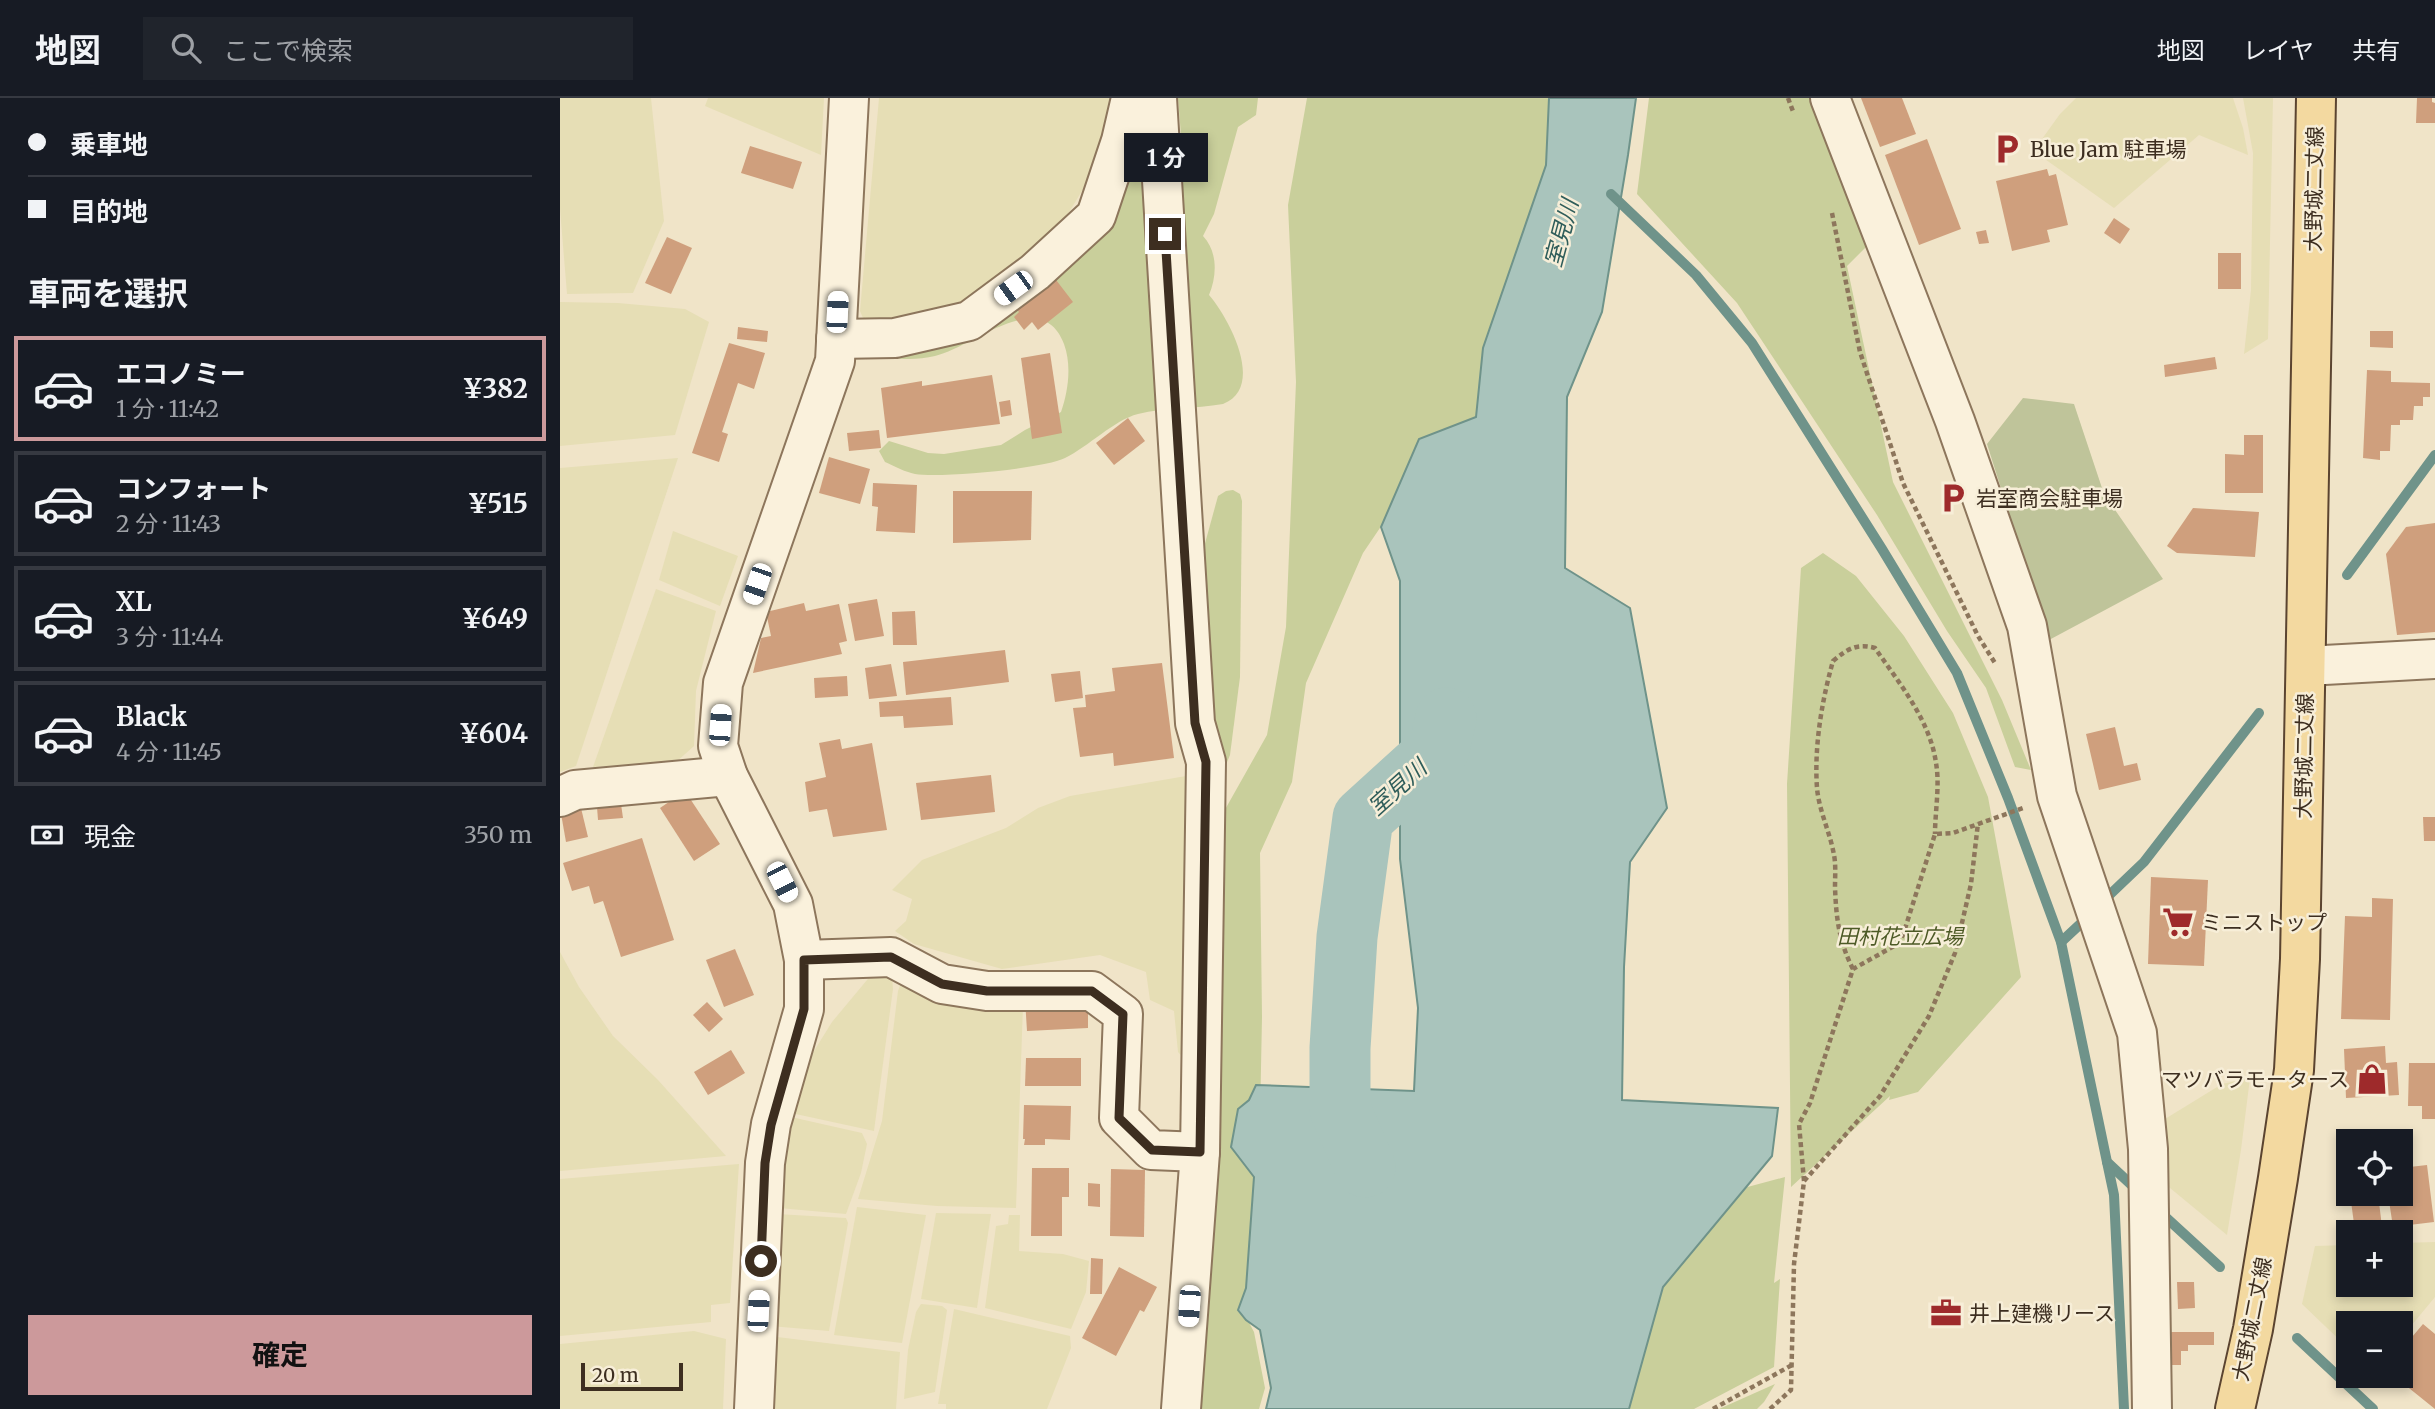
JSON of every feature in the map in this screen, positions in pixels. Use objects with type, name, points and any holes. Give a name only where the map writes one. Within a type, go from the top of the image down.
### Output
[{"type":"main road","name":"大野城二丈線","points":[[2235,1409],[2253,1329],[2294,1070],[2300,959],[2316,98]]},
{"type":"street","points":[[754,1409],[765,1163],[771,1125],[804,1009],[804,960],[793,904],[728,776],[718,747],[723,683],[835,361],[849,98]]},
{"type":"street","points":[[836,339],[895,338],[970,321],[1035,272],[1096,216],[1121,141],[1130,98]]},
{"type":"street","points":[[1157,98],[1195,723],[1206,762],[1200,1152],[1181,1409]]},
{"type":"street","points":[[1830,98],[1955,421],[2027,626],[2057,796],[2137,1034],[2148,1149],[2152,1409]]},
{"type":"street","points":[[2306,666],[2435,659]]},
{"type":"street","points":[[560,797],[575,790],[728,776]]},
{"type":"street","points":[[804,960],[891,957],[942,984],[953,986],[987,991],[1092,991],[1123,1014],[1119,1118],[1152,1150],[1200,1152]]},
{"type":"path","points":[[1788,98],[1797,122]]},
{"type":"path","points":[[1829,204],[1860,352],[1903,482],[1978,636],[2000,670]]},
{"type":"path","points":[[1770,1409],[1791,1390],[1794,1264],[1804,1181],[1799,1124],[1810,1103],[1853,970],[1896,945],[1903,935],[1935,834],[1936,763],[1923,725],[1916,708],[1875,648],[1865,645],[1854,646],[1833,661],[1819,737],[1817,788],[1826,833],[1834,855],[1836,921],[1842,949],[1853,970]]},
{"type":"path","points":[[1935,834],[1953,833],[1986,820]]},
{"type":"path","points":[[1804,1181],[1880,1096],[1929,1016],[1955,953],[1971,884],[1978,823]]},
{"type":"path","points":[[1713,1409],[1791,1365]]},
{"type":"shaded area","points":[[560,98],[651,98],[664,221],[633,293],[567,294],[560,209]]},
{"type":"shaded area","points":[[708,98],[824,98],[821,155],[705,106]]},
{"type":"shaded area","points":[[879,98],[1118,98],[1093,173],[1055,235],[996,285],[950,310],[866,325],[860,311]]},
{"type":"shaded area","points":[[2076,98],[2233,98],[2248,155],[2199,135],[2114,208],[2042,157],[2042,139],[2060,114]]},
{"type":"shaded area","points":[[2243,98],[2273,98],[2268,339],[2244,354],[2251,290],[2253,153]]},
{"type":"shaded area","points":[[560,302],[618,303],[685,309],[709,322],[675,435],[560,446]]},
{"type":"shaded area","points":[[678,458],[576,766],[560,772],[560,468]]},
{"type":"shaded area","points":[[673,531],[738,556],[720,606],[659,580]]},
{"type":"shaded area","points":[[656,589],[716,611],[696,691],[694,746],[675,763],[593,767]]},
{"type":"shaded area","points":[[1186,776],[1184,868],[1188,1063],[1178,1052],[1174,1011],[1150,1000],[1146,972],[1100,955],[1002,969],[914,944],[895,931],[906,921],[912,899],[892,890],[922,860],[1006,828],[1038,808],[1070,796]]},
{"type":"shaded area","points":[[560,952],[579,987],[613,1036],[658,1080],[726,1156],[560,1171]]},
{"type":"shaded area","points":[[872,974],[892,977],[893,989],[874,1131],[791,1113],[801,1072],[832,1022]]},
{"type":"shaded area","points":[[902,980],[1023,1005],[1016,1208],[937,1206],[858,1199],[882,1121],[898,991]]},
{"type":"shaded area","points":[[2250,1078],[2227,1235],[2164,1183],[2165,1119],[2222,1084]]},
{"type":"shaded area","points":[[791,1117],[862,1133],[867,1144],[861,1173],[846,1214],[779,1208],[779,1156]]},
{"type":"shaded area","points":[[739,1164],[730,1303],[711,1305],[711,1322],[560,1336],[560,1179]]},
{"type":"shaded area","points":[[857,1207],[926,1215],[902,1343],[834,1335]]},
{"type":"shaded area","points":[[936,1213],[991,1214],[977,1308],[921,1299]]},
{"type":"shaded area","points":[[777,1214],[846,1218],[848,1223],[829,1331],[770,1326]]},
{"type":"shaded area","points":[[1009,1215],[1020,1215],[1019,1251],[1063,1254],[1089,1261],[1086,1292],[1071,1329],[985,1308],[996,1226],[1008,1224]]},
{"type":"shaded area","points":[[2435,1242],[2435,1297],[2413,1324],[2413,1311],[2336,1311],[2336,1337],[2302,1304],[2315,1246],[2336,1245],[2336,1297],[2413,1297],[2413,1243]]},
{"type":"shaded area","points":[[921,1304],[942,1306],[947,1310],[935,1392],[904,1399],[908,1350],[916,1312]]},
{"type":"shaded area","points":[[954,1309],[1070,1336],[1071,1348],[1047,1409],[946,1409],[946,1404],[938,1404]]},
{"type":"shaded area","points":[[694,1331],[726,1339],[723,1409],[560,1409],[560,1344]]},
{"type":"shaded area","points":[[769,1336],[900,1352],[896,1409],[768,1409]]},
{"type":"green space","points":[[1178,98],[1258,98],[1256,115],[1238,127],[1214,214],[1203,236],[1211,249],[1215,264],[1209,295],[1226,319],[1240,352],[1242,383],[1236,395],[1223,404],[1159,410],[1129,417],[1065,458],[1036,466],[991,472],[928,475],[911,473],[885,462],[879,451],[889,441],[928,453],[944,454],[1001,445],[1061,412],[1068,379],[1066,352],[1053,327],[1039,319],[1023,319],[1005,324],[935,356],[906,359],[877,353],[1039,279],[1137,105],[1179,197],[1183,160]]},
{"type":"green space","points":[[1307,98],[1557,98],[1562,162],[1487,431],[1430,454],[1363,553],[1306,683],[1292,782],[1260,853],[1262,1017],[1259,1169],[1246,1317],[1254,1332],[1265,1388],[1259,1409],[1194,1409],[1206,1283],[1211,1273],[1218,822],[1267,735],[1286,627],[1296,382],[1288,205]]},
{"type":"green space","points":[[1649,98],[1813,98],[1871,242],[1847,266],[1893,482],[2002,700],[2031,770],[2015,767],[1986,688],[1947,631],[1877,515],[1737,303],[1637,194]]},
{"type":"green space","points":[[2023,398],[2074,404],[2104,494],[2163,579],[2049,640],[1987,444]]},
{"type":"green space","points":[[1233,490],[1240,494],[1242,501],[1240,677],[1230,755],[1225,767],[1207,740],[1201,558],[1218,496]]},
{"type":"green space","name":"田村花立広場","points":[[1823,553],[1856,576],[1904,636],[1953,713],[1988,797],[2021,977],[1918,1092],[1889,1100],[1890,1096],[1791,1187],[1787,784],[1801,568]]},
{"type":"green space","points":[[1785,1177],[1774,1283],[1780,1279],[1774,1367],[1694,1409],[1620,1409],[1653,1276],[1729,1192]]},
{"type":"green space","points":[[1775,1384],[1757,1409],[1719,1409]]},
{"type":"water","points":[[1549,98],[1636,98],[1602,312],[1567,397],[1565,568],[1630,608],[1667,808],[1630,862],[1624,967],[1622,1100],[1778,1108],[1772,1156],[1663,1287],[1629,1409],[1266,1409],[1271,1388],[1260,1330],[1238,1310],[1246,1288],[1254,1177],[1231,1147],[1238,1109],[1249,1100],[1256,1085],[1414,1091],[1418,1008],[1400,859],[1400,581],[1381,527],[1419,439],[1476,417],[1483,348],[1546,165]]},
{"type":"building","points":[[1861,98],[1902,98],[1916,134],[1880,147]]},
{"type":"building","points":[[2417,98],[2432,98],[2435,103],[2435,123],[2416,123]]},
{"type":"building","points":[[1927,139],[1961,229],[1919,245],[1885,155]]},
{"type":"building","points":[[750,146],[802,162],[793,189],[741,173]]},
{"type":"building","points":[[2047,169],[2049,176],[2056,174],[2068,225],[2047,230],[2050,242],[2012,251],[1996,181]]},
{"type":"building","points":[[2114,218],[2130,229],[2120,244],[2104,233]]},
{"type":"building","points":[[1986,230],[1989,243],[1979,244],[1976,232]]},
{"type":"building","points":[[667,237],[692,248],[671,294],[645,283]]},
{"type":"building","points":[[2218,253],[2241,253],[2241,289],[2218,289]]},
{"type":"building","points":[[1053,276],[1073,302],[1038,330],[1032,322],[1024,330],[1014,317],[1019,312],[1015,307]]},
{"type":"building","points":[[738,327],[768,331],[767,342],[737,339]]},
{"type":"building","points":[[2370,331],[2393,331],[2393,348],[2370,347]]},
{"type":"building","points":[[729,343],[765,353],[754,389],[738,383],[722,432],[728,434],[719,462],[692,453]]},
{"type":"building","points":[[1050,353],[1062,433],[1032,439],[1021,358]]},
{"type":"building","points":[[2215,357],[2217,369],[2165,377],[2164,365]]},
{"type":"building","points":[[2367,370],[2391,371],[2391,382],[2430,383],[2430,397],[2423,397],[2423,406],[2414,406],[2413,420],[2400,420],[2400,425],[2391,425],[2390,451],[2380,451],[2380,460],[2363,458]]},
{"type":"building","points":[[992,375],[1000,424],[887,438],[881,388],[922,381],[922,386]]},
{"type":"building","points":[[1010,400],[1012,415],[1001,417],[999,402]]},
{"type":"building","points":[[1128,418],[1145,441],[1114,465],[1096,443]]},
{"type":"building","points":[[879,430],[881,448],[849,451],[847,433]]},
{"type":"building","points":[[2244,435],[2263,435],[2263,493],[2225,493],[2225,454],[2244,455]]},
{"type":"building","points":[[829,457],[870,469],[860,504],[819,493]]},
{"type":"building","points":[[873,483],[917,485],[915,533],[876,531],[878,507],[872,506]]},
{"type":"building","points":[[953,491],[1032,491],[1031,540],[953,543]]},
{"type":"building","points":[[2193,508],[2259,512],[2255,557],[2177,553],[2167,546]]},
{"type":"building","points":[[2435,523],[2435,632],[2397,635],[2386,554],[2406,527]]},
{"type":"building","points":[[877,599],[884,636],[855,641],[848,604]]},
{"type":"building","points":[[804,603],[806,611],[839,604],[847,641],[839,643],[842,654],[753,673],[761,638],[771,636],[766,612]]},
{"type":"building","points":[[915,611],[917,645],[893,645],[892,612]]},
{"type":"building","points":[[1005,650],[1009,682],[906,695],[903,662]]},
{"type":"building","points":[[1162,663],[1174,758],[1114,766],[1113,753],[1080,757],[1073,708],[1086,707],[1085,695],[1115,691],[1112,668]]},
{"type":"building","points":[[891,664],[897,696],[869,699],[865,668]]},
{"type":"building","points":[[1080,671],[1083,698],[1055,702],[1051,674]]},
{"type":"building","points":[[847,676],[848,696],[815,698],[814,678]]},
{"type":"building","points":[[951,697],[953,725],[904,728],[903,716],[880,717],[879,702]]},
{"type":"building","points":[[2115,727],[2124,766],[2137,763],[2141,780],[2099,790],[2086,734]]},
{"type":"building","points":[[840,739],[842,749],[872,743],[887,830],[833,837],[827,809],[809,812],[805,782],[826,777],[819,743]]},
{"type":"building","points":[[991,775],[995,812],[921,820],[916,783]]},
{"type":"building","points":[[685,791],[720,844],[694,861],[660,808]]},
{"type":"building","points":[[580,804],[588,837],[566,842],[560,808]]},
{"type":"building","points":[[621,804],[623,818],[598,820],[597,807]]},
{"type":"building","points":[[2423,817],[2435,817],[2435,841],[2424,841]]},
{"type":"building","points":[[642,838],[674,940],[621,957],[603,901],[594,904],[589,886],[572,891],[563,863]]},
{"type":"building","name":"ミニストップ","points":[[2151,877],[2208,880],[2204,966],[2148,964]]},
{"type":"building","points":[[2372,898],[2393,899],[2390,1020],[2341,1019],[2345,916],[2372,917]]},
{"type":"building","points":[[735,949],[754,995],[724,1007],[706,960]]},
{"type":"building","points":[[1025,999],[1088,1005],[1088,1028],[1027,1031]]},
{"type":"building","points":[[707,1002],[723,1019],[709,1032],[693,1015]]},
{"type":"building","name":"マツバラモータース","points":[[2385,1046],[2386,1063],[2397,1062],[2399,1095],[2346,1098],[2344,1049]]},
{"type":"building","points":[[731,1050],[745,1073],[708,1095],[694,1072]]},
{"type":"building","points":[[1026,1058],[1081,1058],[1081,1086],[1025,1086]]},
{"type":"building","points":[[2409,1063],[2435,1063],[2435,1119],[2422,1119],[2422,1106],[2408,1106]]},
{"type":"building","points":[[1024,1105],[1071,1106],[1070,1140],[1045,1139],[1045,1145],[1024,1145]]},
{"type":"building","points":[[2427,1165],[2434,1222],[2413,1225],[2413,1220],[2392,1220],[2390,1206],[2413,1206],[2413,1167]]},
{"type":"building","points":[[1032,1168],[1069,1168],[1069,1197],[1062,1197],[1062,1236],[1031,1236]]},
{"type":"building","points":[[1111,1169],[1145,1170],[1144,1237],[1110,1236]]},
{"type":"building","points":[[1088,1183],[1100,1184],[1100,1207],[1088,1206]]},
{"type":"building","points":[[2352,1206],[2379,1206],[2381,1220],[2354,1220]]},
{"type":"building","points":[[1091,1258],[1103,1259],[1102,1294],[1090,1294]]},
{"type":"building","points":[[1119,1267],[1157,1287],[1144,1312],[1140,1310],[1116,1356],[1082,1338]]},
{"type":"building","points":[[2177,1282],[2194,1282],[2195,1308],[2178,1309]]},
{"type":"building","points":[[2423,1324],[2435,1334],[2435,1409],[2409,1388],[2413,1388],[2413,1336]]},
{"type":"building","points":[[2167,1332],[2214,1332],[2214,1345],[2188,1345],[2188,1351],[2181,1351],[2181,1365],[2168,1365]]},
{"type":"waterway","points":[[1611,194],[1696,275],[1752,343],[1957,673],[2008,798],[2061,942],[2107,1162],[2138,1191]]},
{"type":"waterway","points":[[2347,575],[2435,455]]},
{"type":"waterway","points":[[2101,903],[2144,862],[2259,713]]},
{"type":"waterway","name":"室見川","points":[[1365,1167],[1340,1109],[1340,1048],[1347,937],[1363,818],[1439,749],[1446,718]]},
{"type":"waterway","points":[[2061,942],[2090,915]]},
{"type":"waterway","points":[[2107,1162],[2114,1195],[2124,1409]]},
{"type":"waterway","points":[[2160,1212],[2220,1267]]},
{"type":"waterway","points":[[2297,1338],[2373,1409]]},
{"type":"place","name":"Blue Jam 駐車場","points":[[2007,149]]},
{"type":"place","name":"岩室商会駐車場","points":[[1953,498]]},
{"type":"place","name":"ミニストップ","points":[[2178,922]]},
{"type":"place","name":"マツバラモータース","points":[[2372,1079]]},
{"type":"place","name":"井上建機リース","points":[[1946,1313]]},
{"type":"route","points":[[761,1261],[765,1163],[771,1125],[804,1009],[804,960],[891,957],[942,984],[987,991],[1092,991],[1123,1014],[1119,1118],[1152,1150],[1200,1152],[1206,762],[1195,723],[1165,234]]}]
